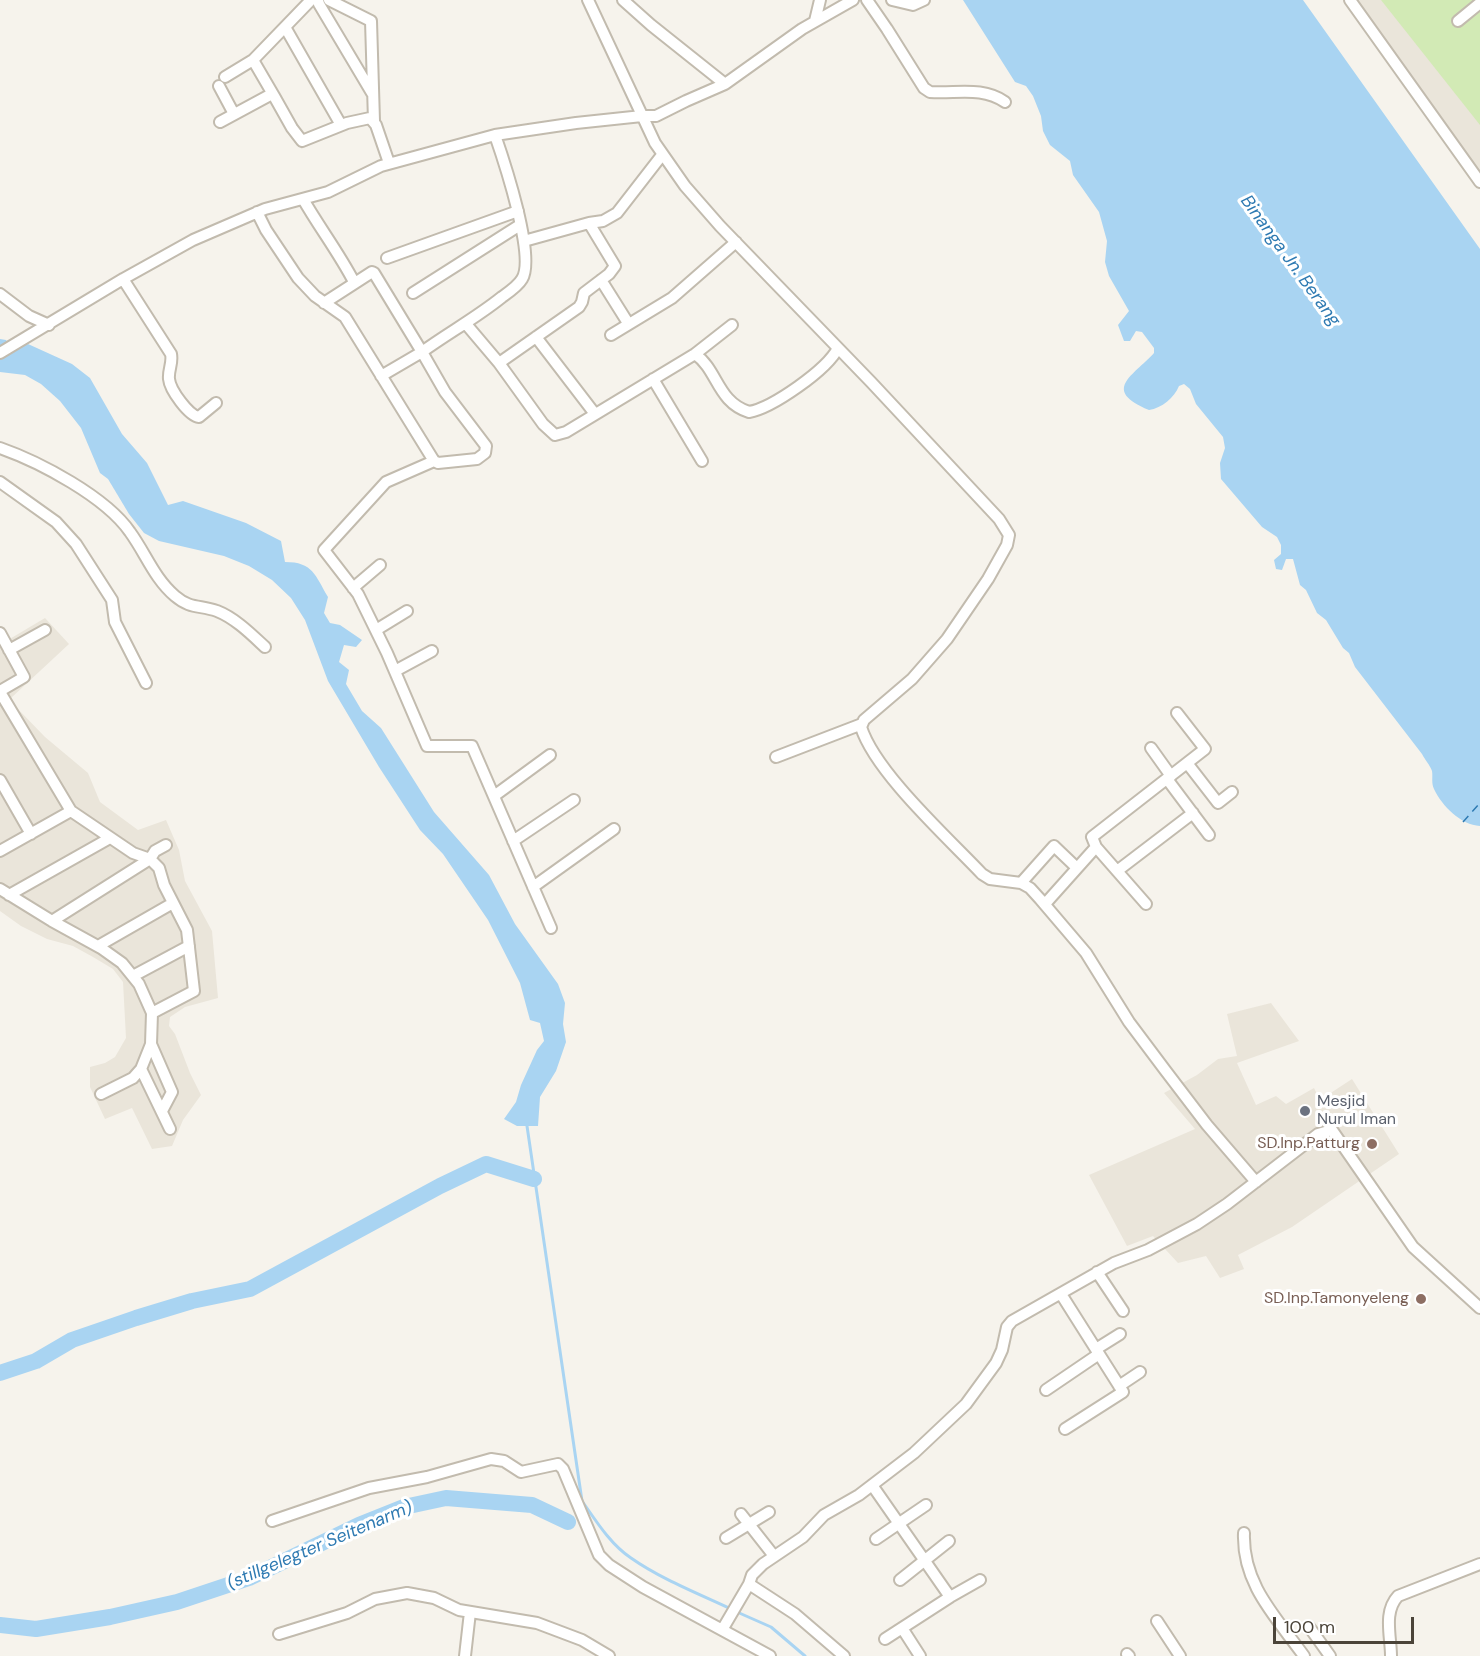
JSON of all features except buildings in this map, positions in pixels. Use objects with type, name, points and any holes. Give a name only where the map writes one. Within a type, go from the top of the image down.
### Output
[{"type":"street","points":[[234,114],[222,82],[253,60],[311,0]]},
{"type":"street","points":[[318,0],[373,95]]},
{"type":"street","points":[[329,0],[371,21],[374,122],[389,163]]},
{"type":"street","points":[[588,0],[662,155],[704,209],[985,504],[999,519],[1009,535],[988,579],[948,639],[912,679],[871,713],[862,724],[776,757]]},
{"type":"street","points":[[623,0],[725,84]]},
{"type":"street","points":[[815,21],[820,0]]},
{"type":"street","points":[[0,353],[186,244],[257,212],[328,192],[389,163],[495,135],[661,115],[725,84],[779,44],[853,0]]},
{"type":"street","points":[[867,0],[924,88],[930,92],[982,92],[996,95],[1005,102]]},
{"type":"street","points":[[892,0],[913,5],[924,0]]},
{"type":"street","points":[[1350,0],[1480,182]]},
{"type":"street","points":[[1458,21],[1480,3]]},
{"type":"street","points":[[285,27],[341,125]]},
{"type":"street","points":[[253,60],[302,140],[341,125],[369,118],[374,122]]},
{"type":"street","points":[[220,122],[267,96],[274,96]]},
{"type":"street","points":[[381,376],[466,324],[514,288],[522,279],[526,267],[524,241],[518,211],[495,135]]},
{"type":"street","points":[[524,241],[603,221],[617,213],[662,155]]},
{"type":"street","points":[[303,199],[342,258],[354,282]]},
{"type":"street","points":[[387,258],[518,211]]},
{"type":"street","points":[[257,212],[266,230],[298,278],[315,296],[324,303],[345,317],[434,461],[438,463],[477,459],[485,453],[486,448],[446,392],[374,273],[354,282],[324,303]]},
{"type":"street","points":[[499,363],[579,308],[584,293],[612,271],[615,266],[589,223]]},
{"type":"street","points":[[413,292],[520,225]]},
{"type":"street","points":[[611,335],[672,298],[736,242]]},
{"type":"street","points":[[123,279],[171,354],[169,383],[188,412],[199,417],[216,403]]},
{"type":"street","points":[[601,280],[628,323]]},
{"type":"street","points":[[0,294],[29,316],[49,325]]},
{"type":"street","points":[[466,324],[499,363],[551,434],[558,435],[695,354],[732,325]]},
{"type":"street","points":[[537,337],[595,414]]},
{"type":"street","points":[[695,354],[727,399],[748,412],[756,410],[817,372],[831,360],[838,348]]},
{"type":"street","points":[[653,379],[702,461]]},
{"type":"street","points":[[0,448],[54,474],[102,501],[130,531],[154,573],[173,594],[191,606],[226,616],[265,647]]},
{"type":"street","points":[[434,461],[386,482],[324,550],[352,588],[376,630],[427,746],[472,746],[551,928]]},
{"type":"street","points":[[0,482],[56,522],[76,544],[112,600],[115,622],[146,683]]},
{"type":"street","points":[[352,588],[380,565]]},
{"type":"street","points":[[376,630],[408,611]]},
{"type":"street","points":[[9,650],[45,630]]},
{"type":"street","points":[[0,633],[24,677],[0,692],[71,811],[133,853],[150,859],[159,868],[187,930],[194,991],[152,1013]]},
{"type":"street","points":[[395,671],[432,651]]},
{"type":"street","points":[[1146,904],[1096,847],[1092,837],[1205,749],[1178,713]]},
{"type":"street","points":[[862,724],[865,737],[884,768],[982,874],[990,879],[1021,883],[1030,888],[1044,904],[1086,953],[1129,1022],[1172,1080],[1256,1182]]},
{"type":"street","points":[[1151,748],[1209,836]]},
{"type":"street","points":[[494,796],[550,755]]},
{"type":"street","points":[[1187,764],[1218,803],[1232,792]]},
{"type":"street","points":[[0,780],[31,834]]},
{"type":"street","points":[[513,841],[574,800]]},
{"type":"street","points":[[0,851],[71,811]]},
{"type":"street","points":[[1117,871],[1192,813]]},
{"type":"street","points":[[533,887],[614,829]]},
{"type":"street","points":[[5,892],[110,838]]},
{"type":"street","points":[[51,921],[150,859],[155,851],[166,845]]},
{"type":"street","points":[[1021,883],[1054,846],[1077,868]]},
{"type":"street","points":[[1044,904],[1096,847]]},
{"type":"street","points":[[5,892],[51,921],[98,946],[122,963],[139,984],[152,1013],[151,1044],[141,1069],[132,1078],[101,1094]]},
{"type":"street","points":[[98,946],[173,903]]},
{"type":"street","points":[[133,976],[189,946]]},
{"type":"street","points":[[151,1044],[172,1092],[162,1111]]},
{"type":"street","points":[[141,1069],[170,1129]]},
{"type":"street","points":[[725,1625],[752,1575],[774,1556],[803,1537],[824,1515],[845,1504],[914,1453],[966,1404],[996,1363],[1002,1350],[1008,1324],[1122,1258],[1167,1241],[1217,1210],[1311,1138],[1332,1130],[1413,1247],[1480,1308]]},
{"type":"street","points":[[1097,1272],[1122,1311]]},
{"type":"street","points":[[1061,1294],[1123,1392],[1065,1429]]},
{"type":"street","points":[[1046,1390],[1120,1334]]},
{"type":"street","points":[[1119,1386],[1140,1372]]},
{"type":"street","points":[[272,1521],[369,1488],[427,1477],[492,1458],[504,1461],[521,1472],[558,1464],[563,1469],[602,1560],[642,1587],[725,1625],[770,1656]]},
{"type":"street","points":[[872,1485],[950,1597]]},
{"type":"street","points":[[876,1539],[926,1504]]},
{"type":"street","points":[[726,1538],[769,1512]]},
{"type":"street","points":[[741,1514],[774,1556]]},
{"type":"street","points":[[1244,1533],[1246,1565],[1252,1580],[1263,1601],[1304,1656]]},
{"type":"street","points":[[900,1580],[949,1541]]},
{"type":"street","points":[[1391,1656],[1389,1618],[1393,1602],[1398,1596],[1480,1564]]},
{"type":"street","points":[[885,1639],[980,1580]]},
{"type":"street","points":[[747,1587],[795,1614],[844,1656]]},
{"type":"street","points":[[279,1634],[347,1613],[375,1599],[394,1594],[422,1594],[459,1610],[537,1623],[582,1640],[609,1656]]},
{"type":"street","points":[[465,1656],[470,1612]]},
{"type":"street","points":[[1157,1621],[1180,1656]]},
{"type":"street","points":[[902,1628],[920,1656]]},
{"type":"street","points":[[1310,1628],[1330,1656]]},
{"type":"shaded area","points":[[1348,0],[1423,0],[1480,75],[1480,182]]},
{"type":"shaded area","points":[[45,618],[69,644],[11,698],[15,706],[45,737],[88,773],[100,802],[138,830],[166,820],[179,850],[185,881],[212,931],[218,998],[185,1007],[170,1017],[169,1026],[175,1034],[201,1095],[183,1120],[172,1146],[152,1149],[132,1108],[105,1119],[90,1087],[90,1067],[105,1063],[115,1057],[126,1038],[123,982],[113,969],[93,957],[73,946],[47,939],[21,926],[0,911],[0,629],[8,640]]},
{"type":"shaded area","points":[[1271,1003],[1299,1041],[1237,1063],[1256,1105],[1276,1096],[1286,1104],[1314,1088],[1320,1100],[1352,1079],[1399,1154],[1292,1227],[1238,1255],[1244,1269],[1220,1278],[1206,1256],[1178,1263],[1153,1236],[1127,1246],[1089,1175],[1195,1129],[1164,1093],[1197,1075],[1218,1059],[1237,1056],[1227,1014]]},
{"type":"green space","points":[[1381,0],[1480,0],[1480,125]]},
{"type":"water","name":"Binanga Jn. Berang","points":[[963,0],[1303,0],[1480,249],[1480,826],[1459,818],[1437,795],[1433,787],[1432,771],[1429,765],[1355,667],[1349,653],[1343,648],[1326,620],[1317,613],[1306,590],[1300,585],[1293,559],[1286,559],[1282,570],[1276,569],[1274,560],[1281,554],[1281,545],[1277,537],[1262,527],[1221,479],[1220,463],[1225,448],[1223,437],[1196,404],[1190,389],[1184,384],[1179,386],[1167,402],[1149,410],[1127,396],[1124,389],[1126,383],[1154,353],[1154,348],[1142,332],[1136,331],[1130,341],[1124,341],[1118,325],[1129,311],[1109,276],[1105,262],[1107,241],[1099,212],[1073,175],[1070,161],[1050,145],[1043,131],[1041,116],[1033,96],[1026,86],[1015,82]]},
{"type":"water","points":[[0,339],[6,340],[13,350],[28,344],[72,364],[90,378],[122,434],[147,463],[168,505],[183,501],[246,523],[281,541],[285,562],[302,564],[312,571],[320,582],[328,597],[324,613],[330,623],[340,625],[362,640],[356,647],[344,645],[339,662],[349,670],[346,684],[362,711],[381,728],[434,812],[489,875],[515,924],[558,984],[565,1003],[563,1024],[566,1042],[556,1071],[540,1097],[538,1126],[517,1126],[504,1119],[516,1102],[537,1050],[544,1041],[540,1023],[530,1020],[520,983],[488,920],[443,854],[420,830],[328,681],[305,620],[291,598],[272,580],[249,566],[224,556],[159,541],[144,533],[129,514],[108,479],[100,473],[81,428],[60,401],[41,384],[25,375],[0,372]]},
{"type":"waterway","points":[[527,1126],[582,1501],[610,1540],[624,1553],[667,1579],[731,1609]]},
{"type":"waterway","name":"(stillgelegter Seitenarm)","points":[[0,1373],[36,1361],[72,1340],[136,1318],[192,1301],[250,1289],[440,1186],[486,1164],[534,1179]]},
{"type":"waterway","name":"(stillgelegter Seitenarm)","points":[[0,1625],[36,1629],[110,1617],[177,1602],[249,1578],[359,1525],[404,1507],[446,1498],[532,1505],[568,1522]]},
{"type":"waterway","points":[[737,1612],[771,1627],[805,1656]]},
{"type":"ferry route","points":[[1463,822],[1480,803]]},
{"type":"place","name":"Mesjid Nurul Iman","points":[[1305,1111]]},
{"type":"place","name":"SD.Inp.Patturg","points":[[1372,1144]]},
{"type":"place","name":"SD.Inp.Tamonyeleng","points":[[1421,1299]]}]
